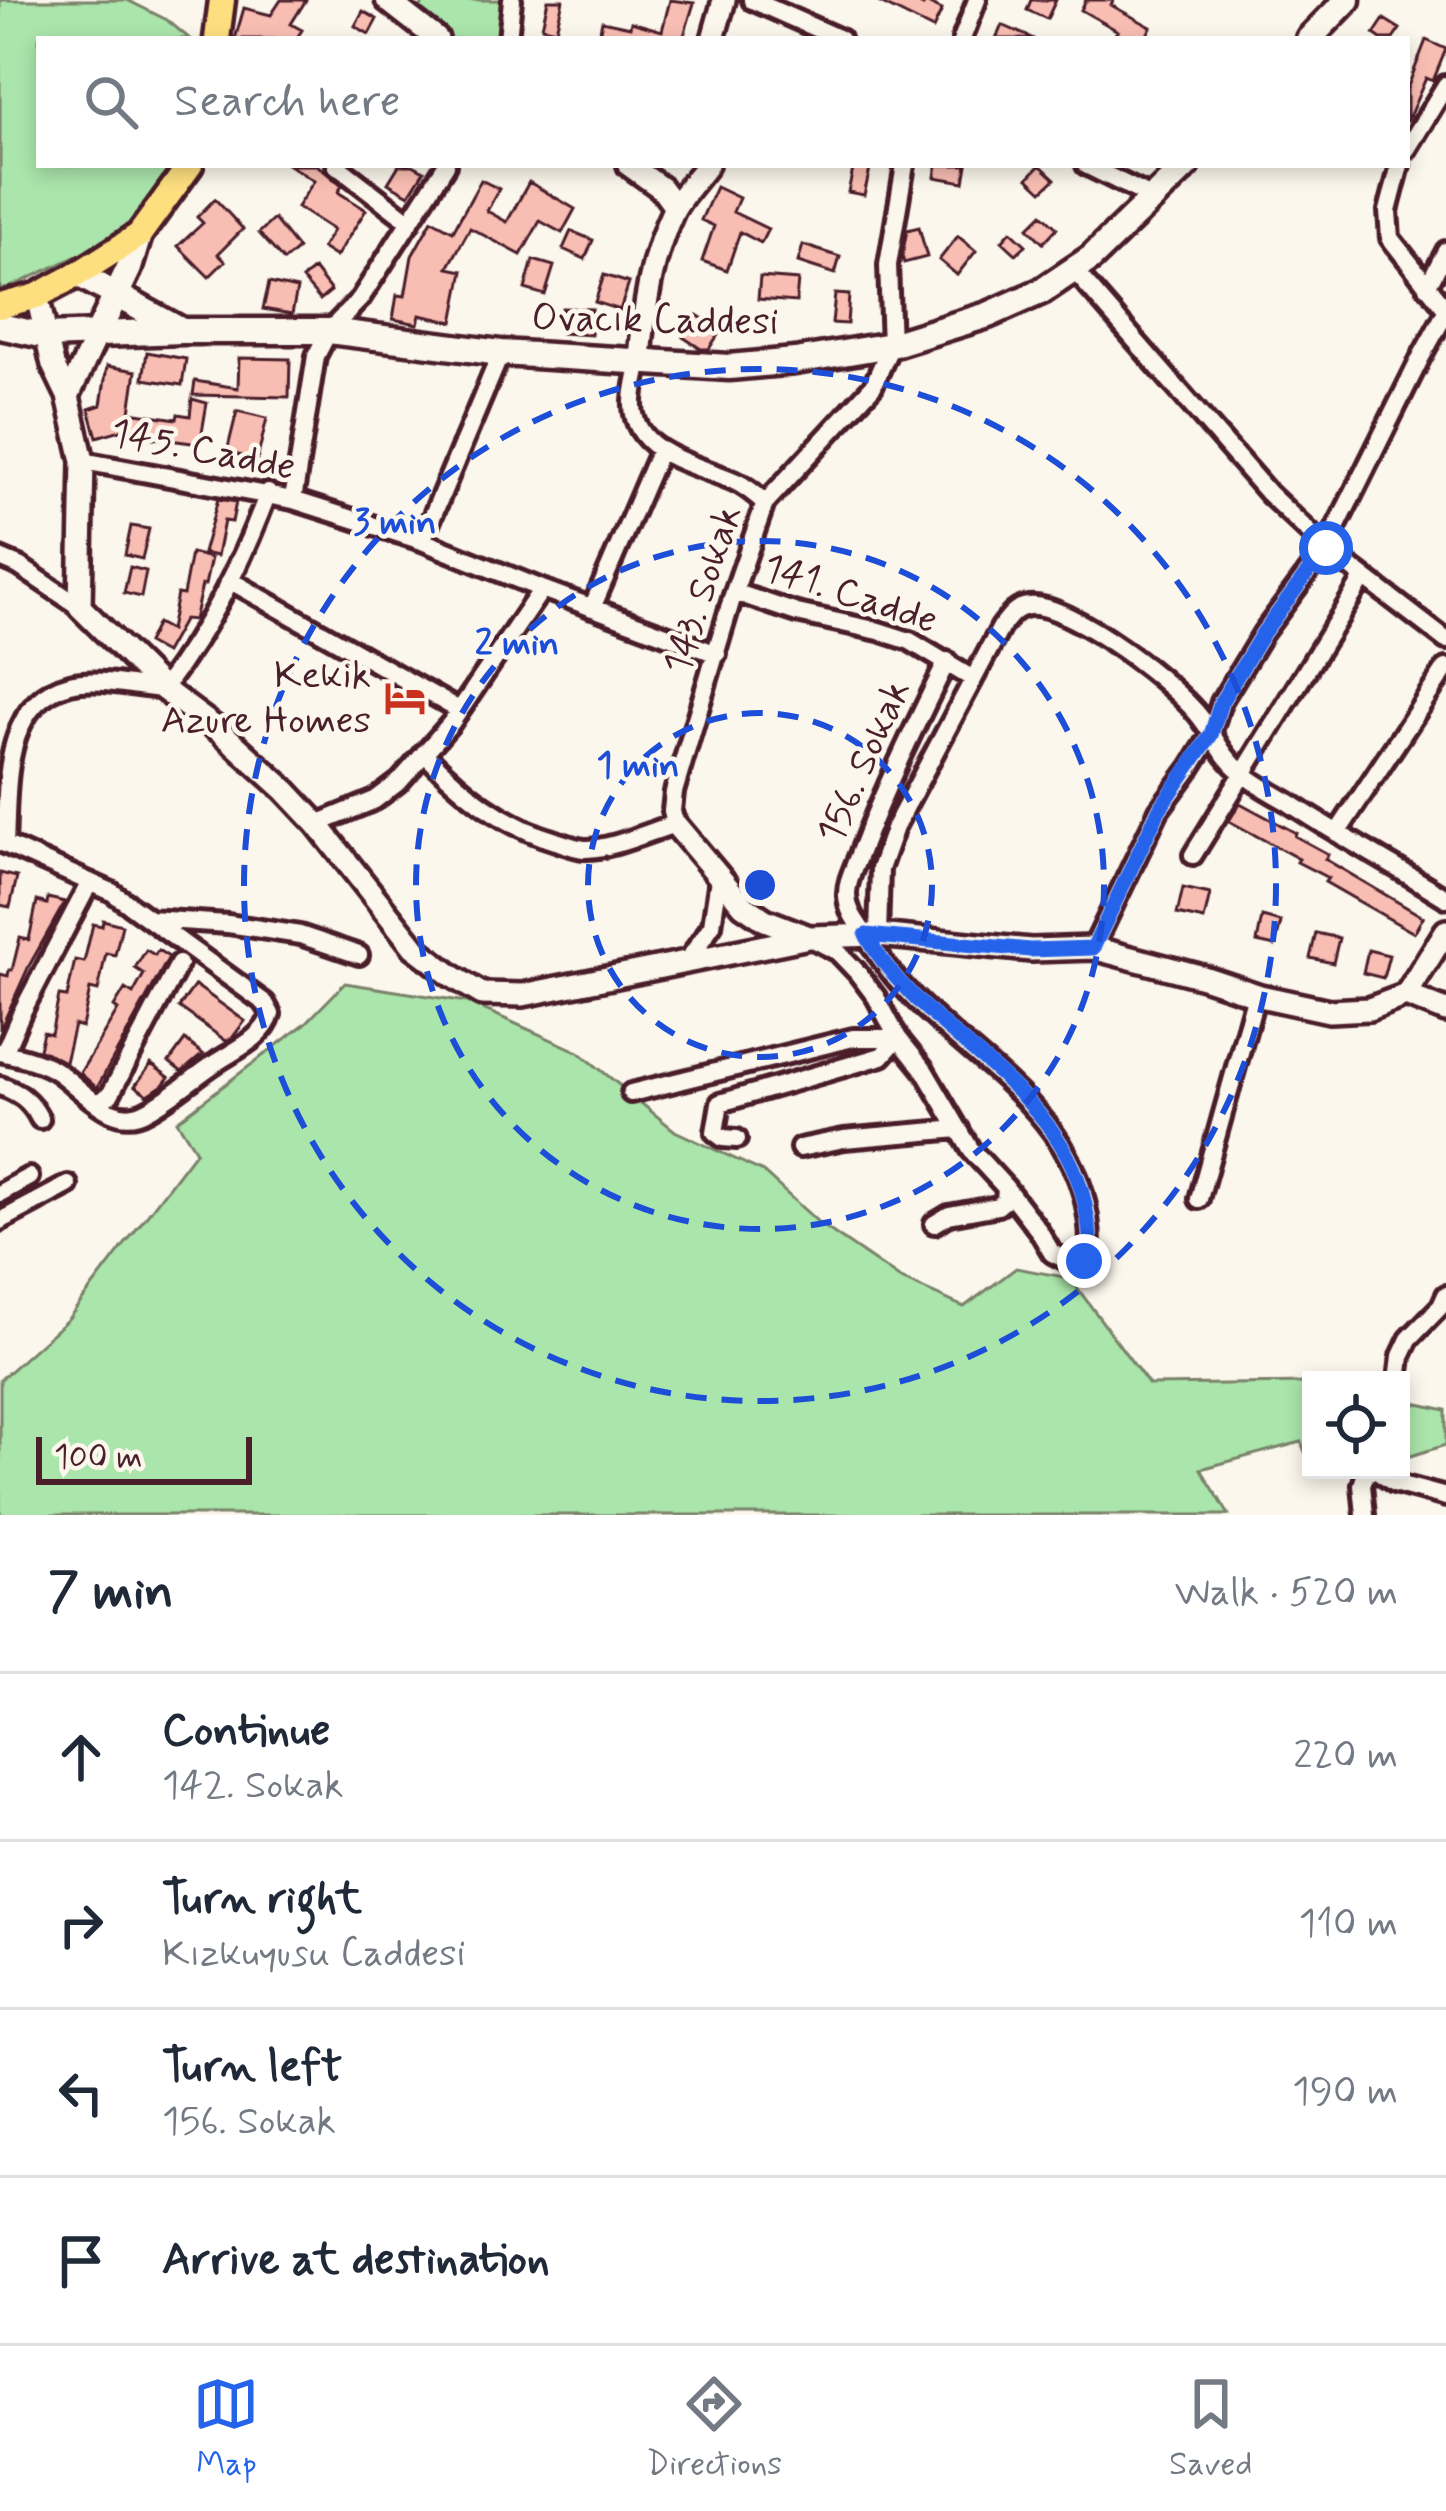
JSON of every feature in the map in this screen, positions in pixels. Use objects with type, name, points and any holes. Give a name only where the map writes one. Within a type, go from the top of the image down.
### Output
[{"type":"main road","points":[[218,36],[222,0]]},
{"type":"main road","points":[[1313,36],[1347,0]]},
{"type":"main road","points":[[98,333],[139,235],[188,168]]},
{"type":"main road","name":"Ovacık Caddesi","points":[[78,274],[182,331],[328,331],[501,353],[729,367],[795,362],[891,345],[988,315],[1042,291],[1091,258],[1184,168]]},
{"type":"main road","points":[[0,306],[37,296],[139,235]]},
{"type":"main road","points":[[0,326],[46,336],[182,331]]},
{"type":"street","points":[[508,36],[512,0]]},
{"type":"street","points":[[713,36],[724,0]]},
{"type":"street","points":[[752,0],[833,36]]},
{"type":"street","points":[[963,36],[977,0]]},
{"type":"street","points":[[399,4],[434,36]]},
{"type":"street","points":[[1410,144],[1446,85]]},
{"type":"street","points":[[340,168],[410,222]]},
{"type":"street","points":[[293,500],[316,356],[328,331],[360,298],[444,168]]},
{"type":"street","points":[[632,168],[661,188],[675,207]]},
{"type":"street","points":[[705,168],[675,207],[661,241],[644,301],[633,408],[639,428],[660,449],[737,482],[764,503]]},
{"type":"street","points":[[891,345],[888,266],[904,168]]},
{"type":"street","points":[[1093,168],[1153,198]]},
{"type":"street","points":[[1093,948],[1159,810],[1211,735],[1221,702],[1263,633],[1326,548],[1446,310],[1390,238],[1388,211],[1399,168]]},
{"type":"street","points":[[1427,287],[1446,251]]},
{"type":"street","points":[[1074,270],[1268,493],[1326,548],[1446,640]]},
{"type":"street","points":[[37,296],[82,461],[80,607]]},
{"type":"street","points":[[68,396],[98,333]]},
{"type":"street","name":"143. Sokak","points":[[675,824],[674,792],[764,503],[873,386],[891,345]]},
{"type":"street","points":[[422,541],[501,353]]},
{"type":"street","points":[[592,608],[660,449]]},
{"type":"street","name":"145. Cadde","points":[[82,461],[293,500],[422,541],[717,654]]},
{"type":"street","points":[[163,689],[195,647],[242,562],[268,494]]},
{"type":"street","points":[[0,558],[80,607],[163,689],[256,763],[317,824],[414,946],[482,994],[523,995],[571,988],[809,937],[872,935],[1030,950],[1093,948],[1256,995],[1329,1011],[1369,1009],[1406,995],[1446,931]]},
{"type":"street","points":[[1192,855],[1364,577]]},
{"type":"street","points":[[231,581],[459,710]]},
{"type":"street","points":[[317,824],[375,800],[400,781],[459,710],[542,590]]},
{"type":"street","name":"141. Cadde","points":[[734,592],[797,613],[910,640],[973,680]]},
{"type":"street","points":[[872,935],[880,869],[895,827],[1001,628],[1015,610],[1030,605],[1054,608],[1076,619],[1157,677],[1203,719],[1217,748],[1241,772],[1446,898]]},
{"type":"street","name":"156. Sokak","points":[[946,661],[877,806],[846,890],[850,913],[872,935],[879,960],[912,997],[1013,1085],[1051,1128],[1075,1167],[1086,1204],[1089,1254],[1084,1261],[1070,1262],[1052,1252],[1006,1188]]},
{"type":"street","points":[[1337,833],[1446,668]]},
{"type":"street","points":[[90,882],[2,1052],[57,1072],[109,1112],[145,1113],[250,1041],[271,1014],[265,1004],[112,892],[90,882],[3,843],[8,768],[17,730],[40,698],[71,683],[163,689]]},
{"type":"street","points":[[424,753],[460,790],[501,819],[583,849],[675,824],[742,905],[838,952],[876,997],[971,1150],[1006,1188],[998,1206],[949,1215],[934,1224]]},
{"type":"street","points":[[688,960],[712,926],[719,879]]},
{"type":"street","points":[[149,919],[300,935],[359,955]]},
{"type":"street","points":[[97,1103],[110,1096],[179,964]]},
{"type":"street","points":[[1199,1199],[1256,995]]},
{"type":"street","points":[[1406,995],[1446,1011]]},
{"type":"street","points":[[631,1094],[853,1038],[898,1038]]},
{"type":"street","points":[[737,1139],[715,1132],[720,1103],[882,1056],[898,1038]]},
{"type":"street","points":[[0,1086],[33,1104],[40,1118]]},
{"type":"street","points":[[800,1148],[844,1139],[959,1129]]},
{"type":"street","points":[[0,1193],[29,1177]]},
{"type":"street","points":[[0,1221],[68,1185]]},
{"type":"street","points":[[1400,1371],[1409,1339],[1446,1295]]},
{"type":"street","points":[[1365,1515],[1366,1479]]},
{"type":"street","points":[[1387,1479],[1446,1497]]},
{"type":"green space","points":[[0,0],[127,0],[167,20],[186,36],[36,36],[36,168],[176,168],[128,232],[0,292]]},
{"type":"green space","points":[[424,0],[501,0],[498,36],[447,36],[418,16]]},
{"type":"green space","points":[[345,983],[467,1002],[579,1052],[675,1131],[763,1172],[819,1223],[899,1278],[964,1307],[1016,1268],[1070,1278],[1149,1385],[1302,1383],[1302,1444],[1201,1469],[1229,1515],[0,1515],[0,1380],[68,1319],[196,1151],[177,1121],[306,1023]]},
{"type":"green space","points":[[1410,1402],[1446,1410],[1446,1445],[1410,1456]]},
{"type":"building","points":[[281,0],[306,0],[291,24],[302,30],[298,36],[236,36],[244,8],[271,15]]},
{"type":"building","points":[[548,0],[563,0],[556,30],[542,27]]},
{"type":"building","points":[[670,0],[694,3],[684,36],[599,36],[602,21],[630,27],[631,22],[662,31]]},
{"type":"building","points":[[874,0],[911,0],[923,6],[925,2],[942,10],[933,29]]},
{"type":"building","points":[[1031,0],[1056,0],[1047,19],[1027,10]]},
{"type":"building","points":[[1086,0],[1114,0],[1111,5],[1151,27],[1146,36],[1121,36],[1081,10]]},
{"type":"building","points":[[363,11],[377,19],[369,34],[355,26]]},
{"type":"building","points":[[1384,19],[1400,29],[1395,36],[1374,34]]},
{"type":"building","points":[[1002,25],[1027,36],[997,36]]},
{"type":"building","points":[[1426,40],[1446,49],[1433,81],[1426,78],[1410,115],[1410,81]]},
{"type":"building","points":[[294,168],[321,168],[342,186],[338,192],[366,210],[336,257],[322,248],[333,230],[297,207],[314,181]]},
{"type":"building","points":[[397,168],[424,171],[409,195],[388,183]]},
{"type":"building","points":[[853,168],[870,168],[864,195],[848,192]]},
{"type":"building","points":[[936,168],[966,168],[964,182],[935,177]]},
{"type":"building","points":[[1043,168],[1055,179],[1042,191],[1028,178]]},
{"type":"building","points":[[481,180],[499,189],[487,211],[507,222],[529,182],[575,209],[562,233],[540,221],[521,255],[470,228],[448,268],[463,271],[453,322],[420,315],[418,324],[393,319],[397,295],[405,296],[412,256],[432,220],[453,231]]},
{"type":"building","points":[[716,187],[739,198],[733,212],[768,229],[761,243],[740,232],[727,270],[702,261],[714,226],[701,220]]},
{"type":"building","points":[[215,199],[243,229],[218,254],[225,261],[209,277],[178,246],[203,223],[197,217]]},
{"type":"building","points":[[1042,214],[1057,228],[1043,243],[1028,228]]},
{"type":"building","points":[[274,219],[298,249],[284,261],[259,233]]},
{"type":"building","points":[[919,227],[927,257],[904,263],[907,230]]},
{"type":"building","points":[[571,231],[593,240],[585,259],[563,249]]},
{"type":"building","points":[[1011,231],[1026,245],[1016,254],[1002,241]]},
{"type":"building","points":[[958,236],[976,251],[957,275],[939,260]]},
{"type":"building","points":[[803,245],[840,257],[835,274],[798,262]]},
{"type":"building","points":[[533,260],[554,266],[545,295],[525,289]]},
{"type":"building","points":[[314,269],[331,291],[320,300],[302,279]]},
{"type":"building","points":[[604,275],[629,283],[620,310],[595,302]]},
{"type":"building","points":[[760,277],[798,280],[796,302],[758,299]]},
{"type":"building","points":[[269,283],[297,289],[292,314],[263,309]]},
{"type":"building","points":[[835,294],[849,295],[847,324],[832,323]]},
{"type":"building","points":[[562,308],[592,309],[591,335],[562,333]]},
{"type":"building","points":[[697,315],[721,330],[709,349],[683,337]]},
{"type":"building","points":[[147,352],[186,359],[182,385],[143,379]]},
{"type":"building","points":[[239,358],[290,359],[289,397],[193,395],[195,381],[238,388]]},
{"type":"building","points":[[107,366],[136,371],[130,412],[177,419],[178,414],[190,416],[192,399],[207,403],[200,444],[130,435],[131,427],[97,437],[89,409],[101,405]]},
{"type":"building","points":[[237,411],[267,418],[257,460],[227,452]]},
{"type":"building","points":[[218,499],[236,502],[232,522],[224,521],[217,556],[203,553]]},
{"type":"building","points":[[131,526],[149,529],[142,559],[125,555]]},
{"type":"building","points":[[191,553],[211,558],[205,585],[194,620],[184,619],[165,653],[147,643],[157,623],[170,630]]},
{"type":"building","points":[[130,567],[146,571],[141,597],[124,593]]},
{"type":"building","points":[[1240,803],[1296,833],[1328,854],[1325,859],[1423,917],[1414,933],[1325,882],[1328,878],[1297,862],[1299,859],[1229,821]]},
{"type":"building","points":[[0,873],[17,877],[10,907],[0,905]]},
{"type":"building","points":[[1183,888],[1210,894],[1204,920],[1177,914]]},
{"type":"building","points":[[48,898],[65,902],[0,1030],[0,974],[8,976],[12,970],[20,938],[29,940],[37,901],[47,904]]},
{"type":"building","points":[[1262,917],[1281,922],[1275,946],[1257,942]]},
{"type":"building","points":[[103,920],[122,925],[115,955],[106,953],[98,991],[90,989],[82,1027],[74,1025],[65,1062],[39,1049],[43,1032],[51,1034],[59,996],[67,997],[75,960],[84,962],[93,924],[102,926]]},
{"type":"building","points":[[1316,933],[1339,938],[1333,963],[1310,958]]},
{"type":"building","points":[[146,950],[169,957],[97,1088],[80,1073],[118,1010],[114,1007],[125,989],[133,994],[144,974],[135,968]]},
{"type":"building","points":[[1368,950],[1389,955],[1383,978],[1363,973]]},
{"type":"building","points":[[195,985],[245,1021],[233,1037],[226,1041],[179,1007]]},
{"type":"building","points":[[185,1040],[203,1054],[182,1072],[169,1062]]},
{"type":"building","points":[[151,1064],[169,1077],[148,1095],[135,1086]]},
{"type":"place","name":"Kekik Azure Homes","points":[[405,698]]},
{"type":"route","points":[[1084,1261],[1090,1232],[1086,1204],[1075,1167],[1051,1128],[1013,1085],[912,997],[879,960],[866,935],[1030,950],[1093,948],[1159,810],[1211,735],[1221,702],[1263,633],[1326,548]]}]
